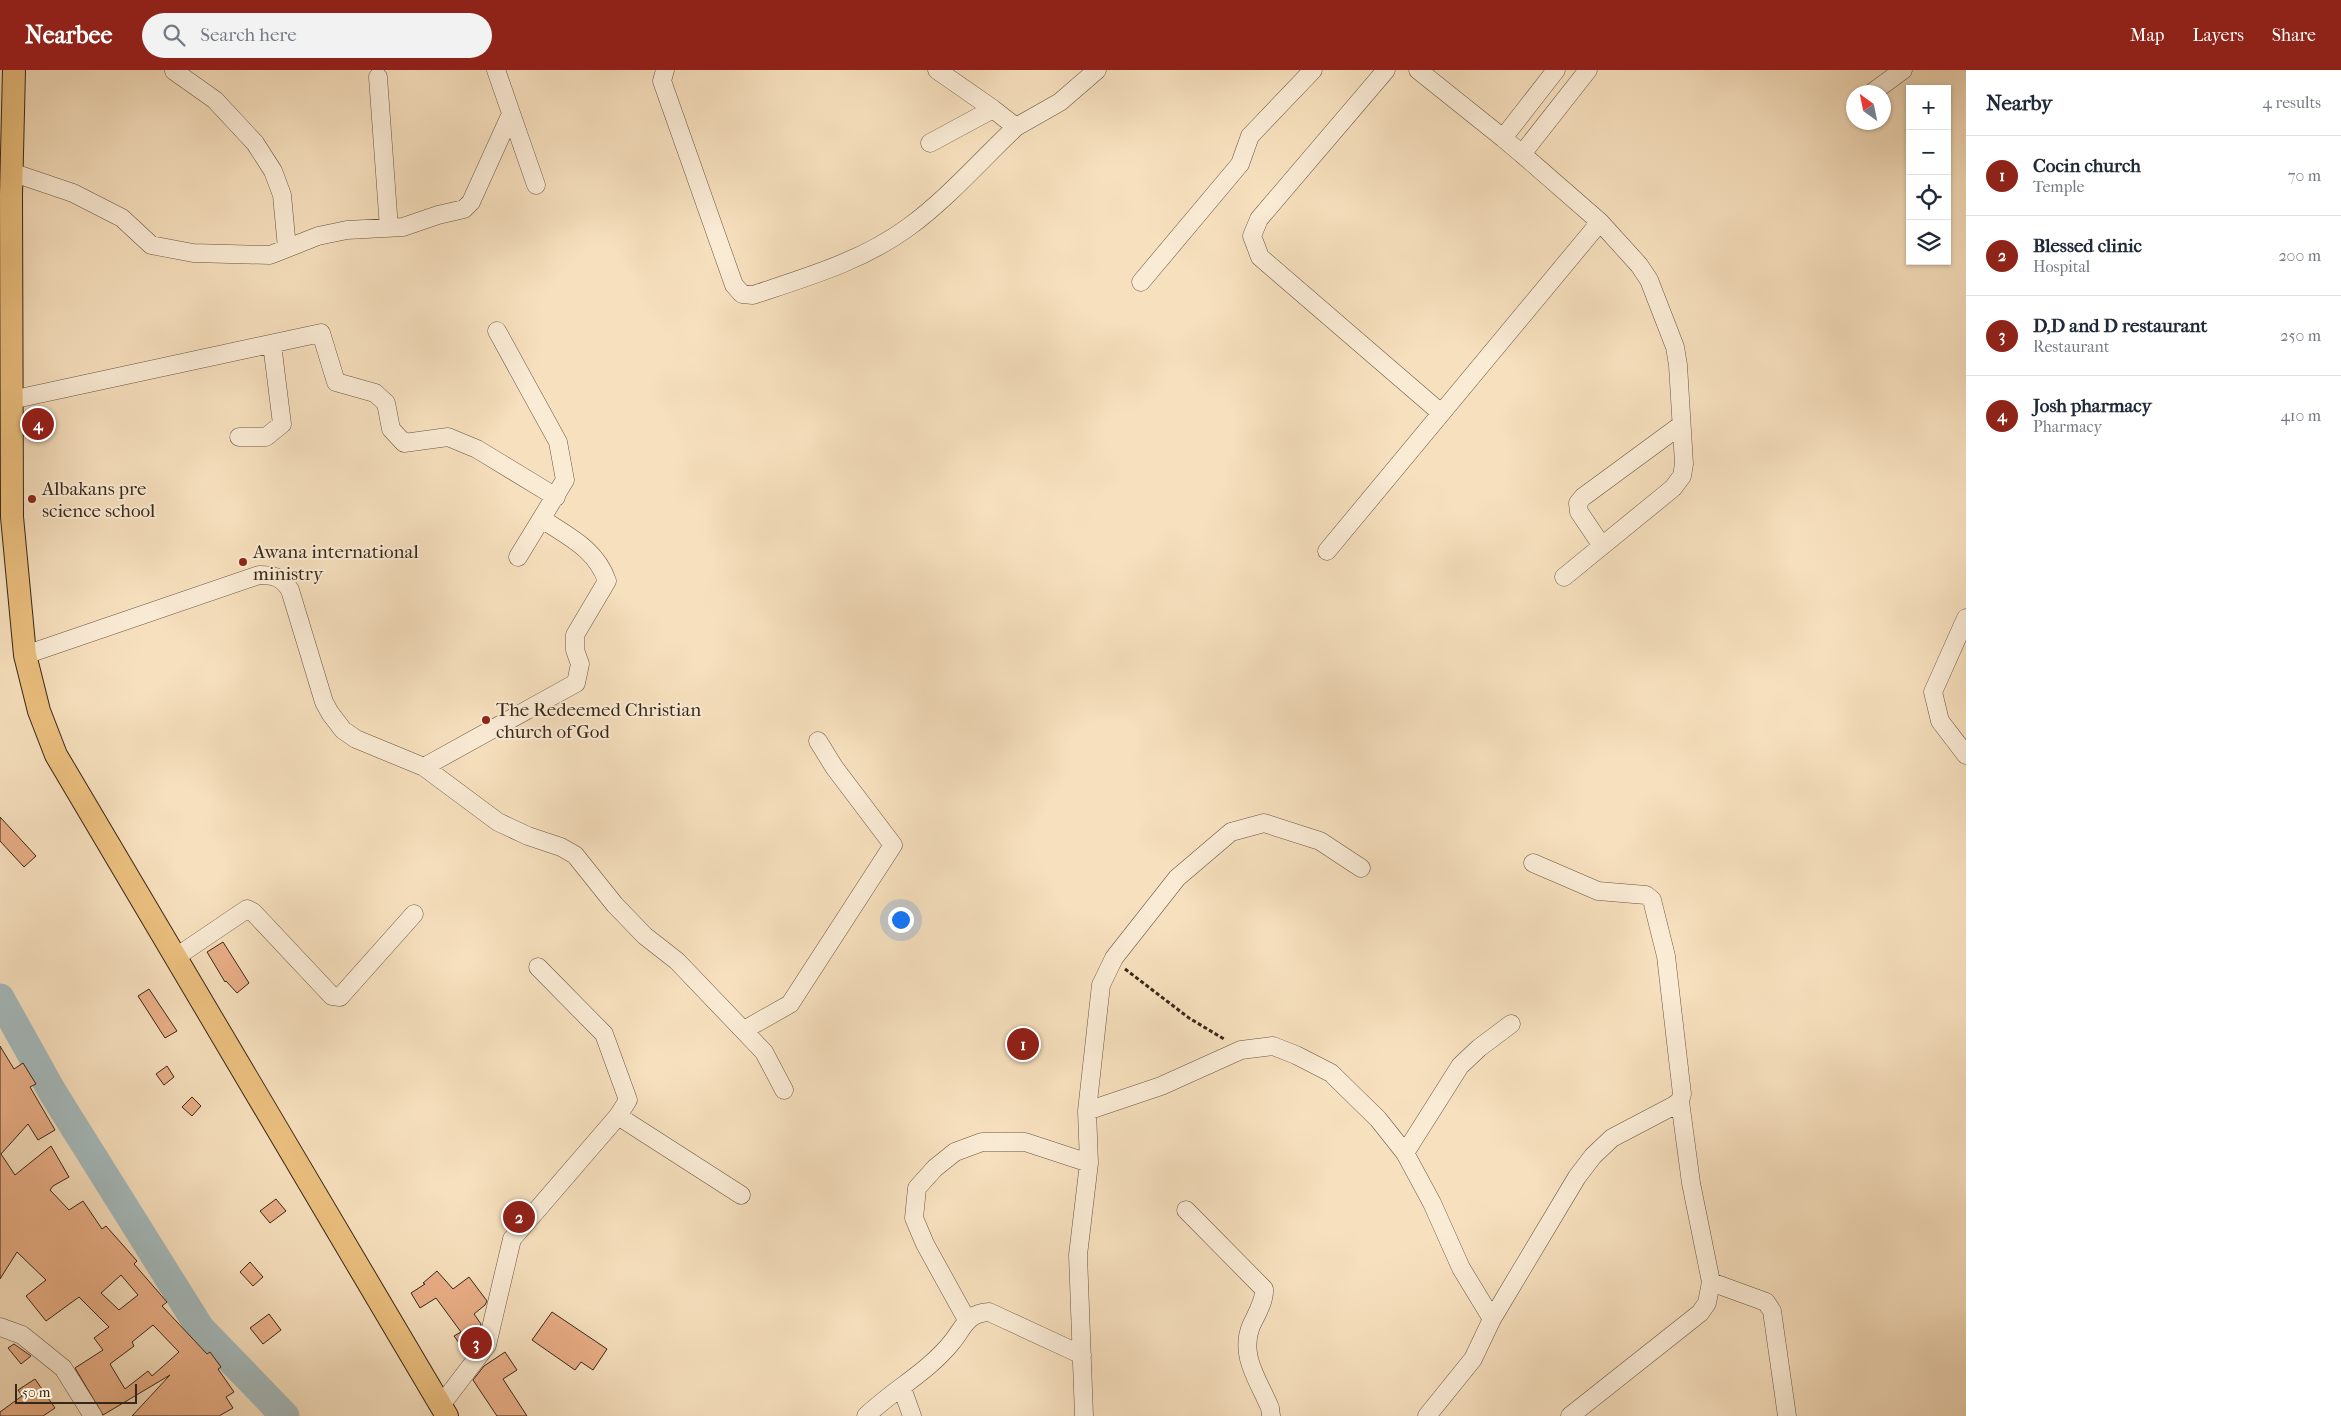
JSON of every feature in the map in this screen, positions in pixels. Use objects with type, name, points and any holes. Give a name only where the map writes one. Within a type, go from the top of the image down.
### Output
[{"type":"main road","points":[[14,70],[7,186],[12,517],[25,655],[38,711],[56,755],[444,1411]]},
{"type":"street","points":[[496,70],[510,116],[536,185]]},
{"type":"street","points":[[665,70],[662,81],[734,285],[742,294],[753,295],[837,267],[871,251],[910,226],[1016,127],[1060,102],[1097,70]]},
{"type":"street","points":[[937,70],[1016,127]]},
{"type":"street","points":[[1141,282],[1240,164],[1250,136],[1313,70]]},
{"type":"street","points":[[1386,70],[1259,219],[1252,236],[1260,257],[1442,413]]},
{"type":"street","points":[[1418,70],[1503,138],[1600,222],[1639,265],[1655,295],[1675,347],[1678,365],[1682,476],[1674,488],[1564,577]]},
{"type":"street","points":[[1503,138],[1556,70]]},
{"type":"street","points":[[1522,154],[1588,70]]},
{"type":"street","points":[[1883,85],[1904,70]]},
{"type":"street","points":[[174,71],[215,100],[255,143],[273,171],[282,195],[287,248]]},
{"type":"street","points":[[378,77],[389,228]]},
{"type":"street","points":[[930,143],[993,109]]},
{"type":"street","points":[[7,186],[73,194],[122,218],[151,245],[193,253],[270,255],[318,236],[347,230],[403,227],[438,215],[464,209],[471,202],[510,116]]},
{"type":"street","points":[[1327,552],[1600,222]]},
{"type":"street","points":[[497,331],[558,442],[565,480],[518,557]]},
{"type":"street","points":[[11,400],[321,333],[336,382],[375,393],[386,403],[392,429],[404,443],[448,437],[477,449],[556,497]]},
{"type":"street","points":[[239,437],[266,437],[282,424],[272,344]]},
{"type":"street","points":[[1602,546],[1580,512],[1578,503],[1583,496],[1681,425]]},
{"type":"street","points":[[424,767],[576,683],[580,664],[575,650],[576,635],[607,581],[602,566],[594,556],[542,519]]},
{"type":"street","points":[[25,655],[259,575],[273,575],[284,580],[290,590],[324,702],[330,714],[343,730],[356,739],[424,767],[498,822],[528,836],[561,847],[575,856],[615,905],[645,936],[677,961],[764,1052],[784,1090]]},
{"type":"street","points":[[1966,618],[1933,692],[1940,721],[1966,755]]},
{"type":"street","points":[[744,1030],[790,1004],[893,845],[839,774],[818,741]]},
{"type":"street","points":[[1084,1416],[1078,1254],[1089,1163],[1087,1111],[1101,985],[1114,958],[1176,878],[1231,832],[1264,823],[1320,841],[1361,868]]},
{"type":"street","points":[[1533,863],[1598,891],[1646,895],[1652,900],[1666,956],[1682,1094],[1680,1101],[1691,1183],[1711,1282],[1707,1303],[1700,1313],[1570,1416]]},
{"type":"street","points":[[176,957],[247,909],[253,912],[332,996],[340,997],[414,914]]},
{"type":"street","points":[[444,1411],[487,1345],[512,1239],[618,1116],[628,1100],[604,1034],[538,967]]},
{"type":"street","points":[[1405,1154],[1460,1066],[1479,1048],[1511,1024]]},
{"type":"street","points":[[1087,1111],[1161,1086],[1241,1050],[1273,1046],[1331,1073],[1378,1119],[1405,1154],[1432,1203],[1461,1268],[1492,1319]]},
{"type":"street","points":[[1427,1416],[1474,1359],[1492,1319],[1577,1178],[1593,1156],[1612,1138],[1680,1101]]},
{"type":"street","points":[[618,1116],[741,1195]]},
{"type":"street","points":[[967,1320],[925,1244],[914,1218],[917,1188],[935,1168],[955,1152],[982,1142],[1025,1142],[1089,1163]]},
{"type":"street","points":[[1186,1210],[1264,1289],[1264,1295],[1250,1329],[1246,1346],[1249,1362],[1270,1408],[1271,1416]]},
{"type":"street","points":[[1711,1282],[1766,1302],[1772,1312],[1787,1416]]},
{"type":"street","points":[[866,1416],[902,1388],[951,1343],[967,1320],[978,1312],[988,1312],[1082,1355]]},
{"type":"street","points":[[0,1327],[22,1335],[63,1368],[94,1416]]},
{"type":"street","points":[[902,1388],[912,1416]]},
{"type":"path","points":[[1114,958],[1145,985],[1189,1018],[1241,1050]]},
{"type":"building","points":[[0,817],[36,856],[24,867],[0,841]]},
{"type":"building","points":[[223,942],[249,983],[237,993],[225,982],[207,952]]},
{"type":"building","points":[[149,989],[177,1031],[165,1038],[138,996]]},
{"type":"building","points":[[0,1046],[14,1069],[23,1063],[36,1084],[30,1087],[55,1130],[38,1140],[28,1124],[1,1154],[15,1175],[51,1146],[69,1177],[53,1186],[50,1190],[69,1210],[83,1201],[102,1229],[106,1226],[137,1261],[134,1264],[167,1302],[162,1306],[207,1354],[210,1352],[221,1367],[218,1369],[234,1392],[226,1397],[233,1408],[219,1416],[132,1416],[170,1375],[103,1415],[75,1368],[103,1350],[94,1338],[109,1327],[79,1297],[46,1321],[26,1296],[46,1280],[17,1252],[0,1279]],"holes":[[[121,1275],[138,1295],[119,1310],[101,1293]],[[153,1325],[179,1352],[152,1376],[148,1371],[125,1389],[110,1364],[134,1346],[132,1342]]]},
{"type":"building","points":[[167,1066],[174,1077],[164,1085],[156,1074]]},
{"type":"building","points":[[192,1097],[201,1106],[192,1116],[182,1107]]},
{"type":"building","points":[[276,1199],[286,1211],[270,1223],[260,1211]]},
{"type":"building","points":[[250,1262],[263,1277],[253,1286],[240,1272]]},
{"type":"building","points":[[437,1271],[453,1289],[469,1277],[487,1301],[474,1314],[481,1324],[478,1335],[462,1347],[454,1336],[461,1332],[436,1298],[420,1308],[411,1293],[425,1284],[423,1283]]},
{"type":"building","points":[[552,1312],[607,1349],[593,1370],[581,1362],[575,1370],[532,1340]]},
{"type":"building","points":[[269,1314],[281,1330],[263,1344],[250,1328]]},
{"type":"building","points":[[14,1344],[31,1356],[21,1364],[8,1348]]},
{"type":"building","points":[[505,1352],[517,1370],[503,1379],[527,1416],[497,1416],[473,1380],[484,1366]]},
{"type":"building","points":[[35,1379],[55,1408],[43,1416],[0,1416],[0,1412],[22,1396],[18,1390]]},
{"type":"waterway","points":[[0,998],[53,1093],[200,1328],[285,1416]]},
{"type":"place","name":"Josh pharmacy","points":[[38,424]]},
{"type":"place","name":"Albakans pre science school","points":[[32,499]]},
{"type":"place","name":"Awana international ministry","points":[[243,562]]},
{"type":"place","name":"The Redeemed Christian church of God","points":[[486,720]]},
{"type":"place","name":"Cocin church","points":[[1023,1044]]},
{"type":"place","name":"Blessed clinic","points":[[519,1217]]},
{"type":"place","name":"D,D and D restaurant","points":[[476,1343]]}]
